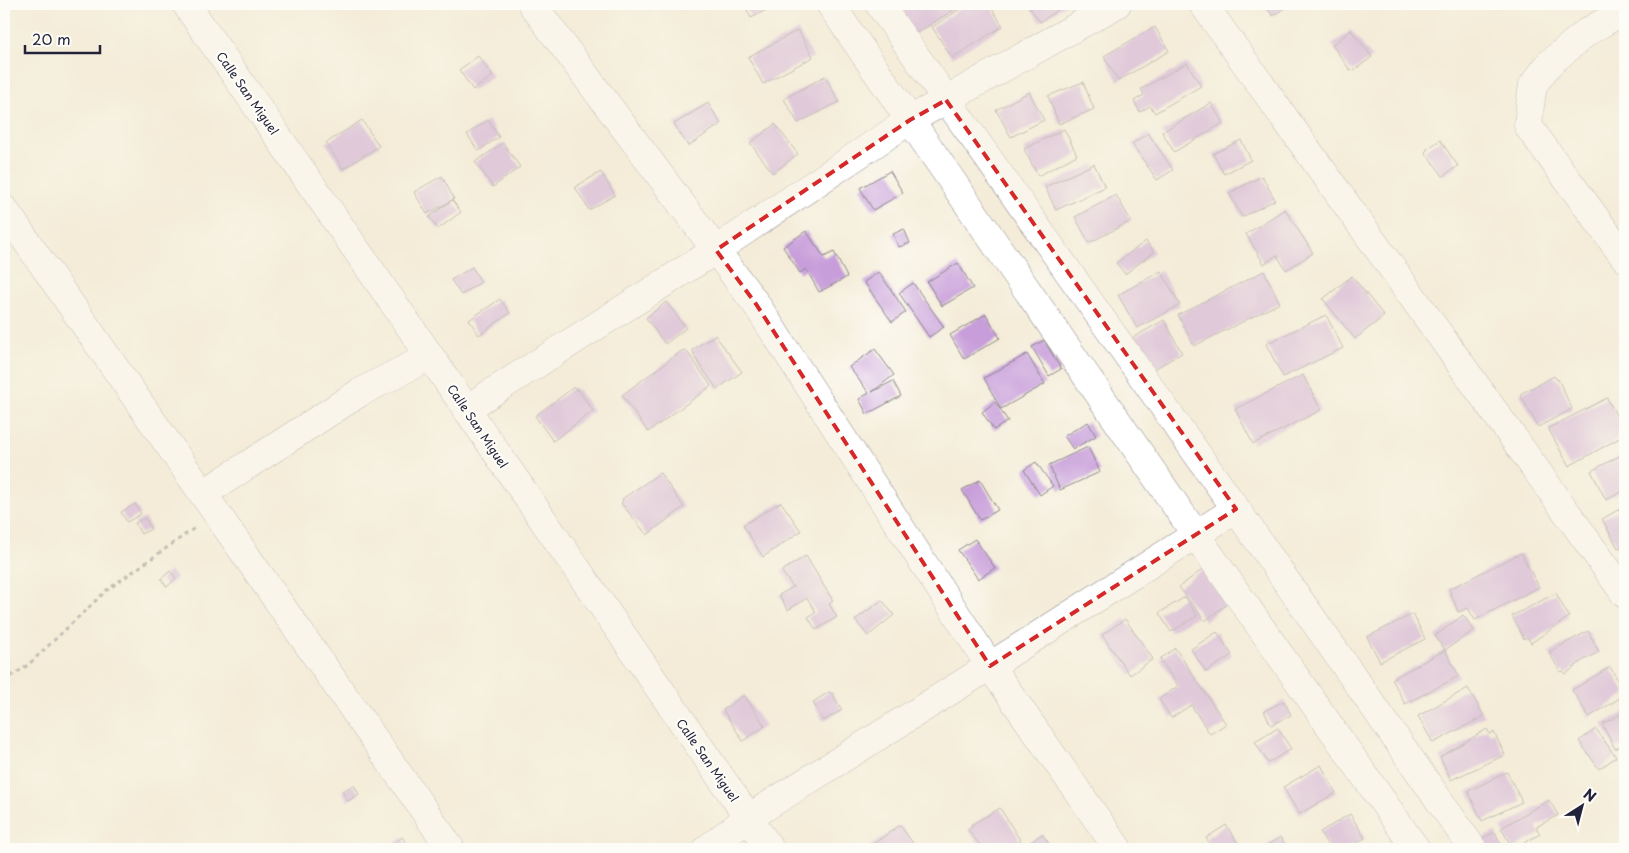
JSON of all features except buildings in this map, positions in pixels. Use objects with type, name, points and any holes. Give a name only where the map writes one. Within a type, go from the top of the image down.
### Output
[{"type":"street","name":"Calle San Miguel","points":[[186,4],[770,849]]},
{"type":"street","points":[[532,4],[756,304],[990,666],[1118,849]]},
{"type":"street","points":[[830,4],[1196,535],[1416,849]]},
{"type":"street","points":[[879,4],[1236,509],[1473,849]]},
{"type":"street","points":[[466,410],[716,250],[910,120],[1117,4]]},
{"type":"street","points":[[1203,4],[1625,594]]},
{"type":"street","points":[[1625,10],[1587,32],[1550,63],[1533,85],[1528,126],[1625,258]]},
{"type":"street","points":[[4,209],[451,849]]},
{"type":"street","points":[[210,504],[359,393],[430,356]]},
{"type":"street","points":[[707,849],[748,818],[1236,509]]},
{"type":"path","points":[[4,681],[28,665],[108,590],[210,504]]},
{"type":"highlighted area","points":[[946,100],[1236,509],[990,666],[756,304],[716,250],[910,120]]}]
